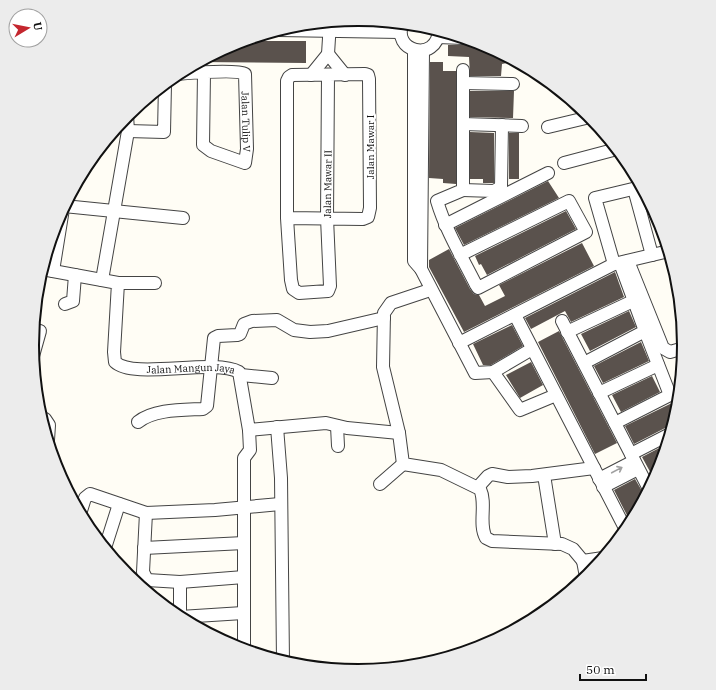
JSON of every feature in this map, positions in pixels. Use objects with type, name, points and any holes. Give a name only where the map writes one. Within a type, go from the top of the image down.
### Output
[{"type":"street","points":[[348,26],[384,28]]},
{"type":"street","points":[[312,75],[328,54],[330,28]]},
{"type":"street","points":[[402,29],[404,43],[418,51]]},
{"type":"street","points":[[418,51],[435,44],[437,36]]},
{"type":"street","points":[[418,51],[422,204],[421,269]]},
{"type":"street","points":[[418,51],[412,257],[421,269],[430,290],[475,373],[493,372],[532,349]]},
{"type":"street","points":[[328,54],[345,75]]},
{"type":"street","points":[[463,70],[463,190]]},
{"type":"street","name":"Jalan Tulip V","points":[[242,72],[246,77],[246,161],[241,163],[211,151],[203,145],[204,73],[242,72]]},
{"type":"street","points":[[192,73],[204,73]]},
{"type":"street","name":"Jalan Mawar I","points":[[299,293],[293,289],[291,280],[287,218],[287,81],[291,76],[366,74],[369,79],[369,214],[366,218],[327,218]]},
{"type":"street","name":"Jalan Mawar II","points":[[299,293],[328,292],[330,286],[327,218],[328,75]]},
{"type":"street","points":[[463,83],[514,84]]},
{"type":"street","points":[[128,131],[164,132],[165,91]]},
{"type":"street","points":[[548,127],[583,119]]},
{"type":"street","points":[[102,280],[128,131],[128,124]]},
{"type":"street","points":[[463,124],[522,126]]},
{"type":"street","points":[[422,204],[437,201],[463,190],[494,191],[501,187],[502,125]]},
{"type":"street","points":[[564,162],[611,151]]},
{"type":"street","points":[[445,225],[548,173]]},
{"type":"street","points":[[615,423],[670,395],[645,331],[621,262],[595,198],[635,189]]},
{"type":"street","points":[[640,196],[652,255]]},
{"type":"street","points":[[437,201],[445,225],[460,255],[479,288],[586,232],[570,201],[460,255]]},
{"type":"street","points":[[70,208],[183,218]]},
{"type":"street","points":[[287,218],[327,218]]},
{"type":"street","points":[[459,343],[621,262],[663,252]]},
{"type":"street","points":[[621,262],[663,348],[670,352],[677,350]]},
{"type":"street","points":[[48,270],[118,283],[155,283]]},
{"type":"street","points":[[65,304],[73,300],[75,275]]},
{"type":"street","name":"Jalan Mangun Jaya","points":[[118,283],[114,352],[115,362],[119,366],[134,368],[212,368],[237,371],[241,375],[249,430],[250,450],[244,458],[244,643]]},
{"type":"street","points":[[403,464],[399,433],[383,367],[384,313],[391,303],[430,290]]},
{"type":"street","points":[[567,332],[634,301]]},
{"type":"street","points":[[515,315],[622,523]]},
{"type":"street","points":[[138,422],[145,417],[168,412],[203,409],[207,406],[212,368],[213,342],[215,338],[240,334],[244,324],[252,321],[277,320],[294,330],[310,332],[328,331],[384,318]]},
{"type":"street","points":[[562,321],[634,461],[647,480]]},
{"type":"street","points":[[584,363],[645,331]]},
{"type":"street","points":[[599,393],[658,365]]},
{"type":"street","points":[[493,372],[520,410],[556,395]]},
{"type":"street","points":[[241,375],[272,378]]},
{"type":"street","points":[[249,430],[320,423],[347,428],[399,433]]},
{"type":"street","points":[[337,426],[338,446]]},
{"type":"street","points":[[277,427],[281,478],[280,504],[283,655]]},
{"type":"street","points":[[478,487],[488,476],[492,474],[508,477],[544,475],[599,478],[634,461],[663,440]]},
{"type":"street","points":[[380,484],[403,464],[441,470],[478,487],[482,492],[483,532],[486,538],[492,541],[568,546],[573,549],[583,561],[585,570]]},
{"type":"street","points":[[544,475],[554,544]]},
{"type":"street","points":[[83,505],[85,498],[90,494],[146,513],[280,504]]},
{"type":"street","points":[[107,542],[119,504]]},
{"type":"street","points":[[146,513],[143,572],[146,580],[180,582],[244,577]]},
{"type":"street","points":[[144,548],[244,543]]},
{"type":"street","points":[[583,561],[594,559]]},
{"type":"street","points":[[180,582],[180,609]]},
{"type":"street","points":[[192,617],[243,613]]},
{"type":"building","points":[[262,41],[306,41],[306,63],[211,62],[236,50]]},
{"type":"building","points":[[448,45],[463,45],[480,50],[507,63],[502,64],[501,76],[470,76],[469,57],[448,56]]},
{"type":"building","points":[[430,62],[443,62],[443,71],[456,71],[456,184],[443,183],[443,179],[429,178]]},
{"type":"building","points":[[470,91],[514,91],[513,118],[470,117]]},
{"type":"building","points":[[470,132],[494,133],[494,183],[483,183],[483,179],[470,179]]},
{"type":"building","points":[[509,133],[519,133],[519,179],[509,179]]},
{"type":"building","points":[[548,181],[559,198],[464,245],[455,228]]},
{"type":"building","points":[[566,211],[576,229],[487,275],[481,264],[479,265],[475,256]]},
{"type":"building","points":[[582,243],[594,266],[464,332],[429,267],[429,260],[449,249],[470,289],[474,294],[479,295],[485,306],[505,296],[499,285]]},
{"type":"building","points":[[615,272],[624,297],[571,322],[565,311],[531,329],[525,318]]},
{"type":"building","points":[[629,311],[636,327],[590,351],[581,334]]},
{"type":"building","points":[[512,325],[523,346],[491,365],[483,365],[473,344]]},
{"type":"building","points":[[559,331],[617,443],[595,454],[538,342]]},
{"type":"building","points":[[641,342],[649,361],[603,383],[594,366]]},
{"type":"building","points":[[531,362],[543,385],[520,398],[506,375]]},
{"type":"building","points":[[652,376],[660,392],[621,412],[612,395]]},
{"type":"building","points":[[672,403],[666,427],[634,444],[625,426]]},
{"type":"building","points":[[660,448],[650,472],[642,457]]},
{"type":"building","points":[[635,479],[642,490],[627,516],[614,490]]}]
